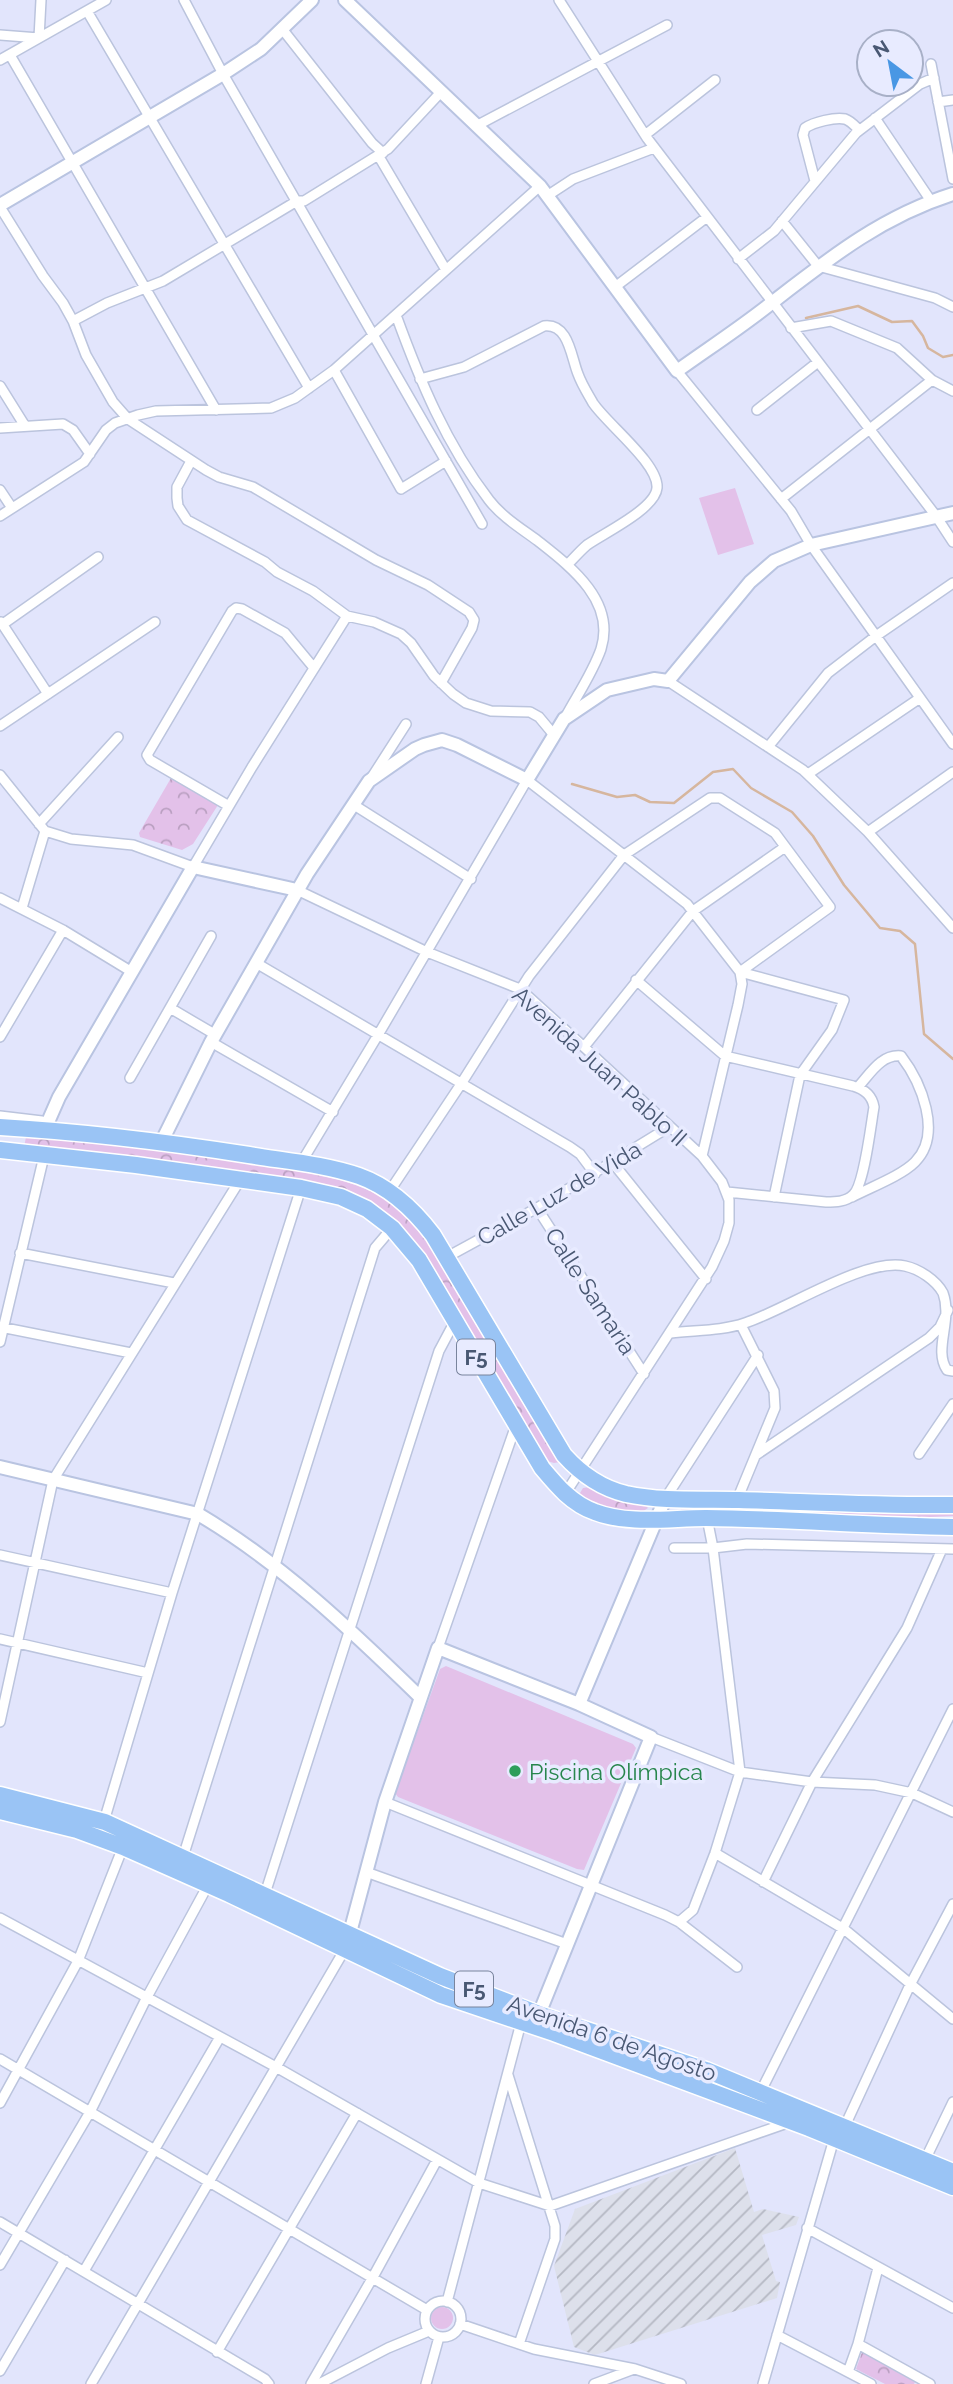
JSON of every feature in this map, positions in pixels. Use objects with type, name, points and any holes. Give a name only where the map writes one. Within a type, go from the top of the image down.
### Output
[{"type":"highway","name":"F5","points":[[0,1127],[56,1129],[300,1163],[360,1177],[389,1192],[419,1217],[447,1257],[552,1436],[578,1470],[601,1484],[626,1494],[665,1499],[898,1506],[953,1505]]},
{"type":"highway","points":[[17,1153],[21,1128]]},
{"type":"highway","name":"F5","points":[[0,1150],[136,1165],[301,1188],[353,1202],[392,1228],[419,1259],[542,1468],[565,1494],[580,1506],[595,1513],[624,1519],[707,1518],[953,1527]]},
{"type":"highway","points":[[900,1526],[918,1520],[953,1518]]},
{"type":"highway","name":"Avenida 6 de Agosto","points":[[0,1795],[105,1822],[180,1865],[347,1942],[440,1976],[528,2015],[792,2122],[839,2133],[925,2160],[953,2172]]},
{"type":"highway","name":"Avenida 6 de Agosto","points":[[0,1811],[77,1830],[180,1865],[208,1885],[262,1902]]},
{"type":"highway","name":"Avenida 6 de Agosto","points":[[528,2015],[706,2070],[761,2091],[839,2133],[953,2187]]},
{"type":"street","points":[[39,38],[41,0]]},
{"type":"street","points":[[0,60],[106,0]]},
{"type":"street","points":[[184,0],[223,74],[482,524]]},
{"type":"street","points":[[312,0],[261,49],[0,206],[74,321],[86,355],[113,402],[128,419],[219,477],[253,487],[469,612],[474,620],[472,628],[441,683]]},
{"type":"street","points":[[345,0],[544,191],[677,371],[791,511],[811,545],[953,744]]},
{"type":"street","points":[[559,0],[654,148],[953,541]]},
{"type":"street","points":[[87,11],[309,388]]},
{"type":"street","points":[[476,125],[667,25]]},
{"type":"street","points":[[283,30],[380,154],[446,270]]},
{"type":"street","points":[[0,35],[39,38]]},
{"type":"street","points":[[10,55],[216,410]]},
{"type":"street","points":[[931,64],[953,179]]},
{"type":"street","points":[[738,259],[774,231],[859,131],[920,83],[934,78]]},
{"type":"street","points":[[645,135],[715,80]]},
{"type":"street","points":[[74,321],[107,303],[163,281],[380,154],[402,136],[441,92]]},
{"type":"street","points":[[938,102],[953,100]]},
{"type":"street","points":[[815,181],[803,135],[805,128],[812,123],[844,118],[853,123],[859,131]]},
{"type":"street","points":[[875,118],[931,201]]},
{"type":"street","points":[[0,516],[84,462],[106,430],[115,423],[156,411],[271,408],[295,398],[334,370],[446,270],[544,191],[654,148]]},
{"type":"street","points":[[677,371],[772,303],[818,266],[894,217],[953,194]]},
{"type":"street","points":[[615,288],[707,217]]},
{"type":"street","points":[[782,221],[818,266],[935,298],[953,307]]},
{"type":"street","points":[[300,1163],[333,1112],[564,719],[601,648],[603,633],[601,618],[590,589],[568,564],[492,503],[453,447],[420,379],[396,315]]},
{"type":"street","points":[[791,328],[831,321],[897,348],[932,380],[953,391]]},
{"type":"street","points":[[420,379],[464,368],[544,326],[557,328],[561,332],[585,389],[607,421],[645,461],[656,481],[657,489],[650,502],[585,547],[568,564]]},
{"type":"street","points":[[757,410],[818,362]]},
{"type":"street","points":[[334,370],[401,489],[446,461]]},
{"type":"street","points":[[781,499],[932,380]]},
{"type":"street","points":[[0,386],[25,426]]},
{"type":"street","points":[[0,428],[55,423],[68,426],[90,454]]},
{"type":"street","points":[[191,461],[177,487],[178,506],[187,520],[265,562],[277,572],[313,591],[347,616],[374,622],[401,634],[441,683],[453,694],[478,709],[530,712],[554,735]]},
{"type":"street","points":[[0,489],[12,508]]},
{"type":"street","points":[[668,681],[750,582],[774,561],[811,545],[953,513]]},
{"type":"street","points":[[48,694],[1,623],[98,557]]},
{"type":"street","points":[[768,747],[828,673],[953,583]]},
{"type":"street","points":[[229,806],[150,760],[147,755],[148,749],[225,622],[236,608],[262,619],[285,633],[314,668]]},
{"type":"street","points":[[48,1122],[59,1097],[229,806],[347,616]]},
{"type":"street","points":[[0,726],[155,622]]},
{"type":"street","points":[[564,719],[607,690],[654,679],[668,681],[808,774],[868,832],[953,928]]},
{"type":"street","points":[[808,774],[920,698]]},
{"type":"street","points":[[162,1142],[214,1038],[297,890],[406,724]]},
{"type":"street","points":[[22,908],[42,828],[118,737]]},
{"type":"street","points":[[369,781],[415,749],[442,740],[457,745],[527,780],[687,904],[740,972],[742,984],[702,1156]]},
{"type":"street","points":[[868,832],[953,772]]},
{"type":"street","points":[[0,775],[42,828]]},
{"type":"street","points":[[389,1192],[520,989],[624,855],[710,798],[720,798],[775,833],[830,907],[740,972]]},
{"type":"street","points":[[354,805],[471,879]]},
{"type":"street","name":"Avenida Juan Pablo II","points":[[42,828],[71,839],[133,845],[193,867],[297,890],[427,952],[520,989],[702,1156],[727,1192]]},
{"type":"street","points":[[584,1046],[693,911],[785,846]]},
{"type":"street","points":[[1,900],[63,930],[132,972]]},
{"type":"street","points":[[0,1037],[63,930]]},
{"type":"street","points":[[130,1078],[211,936]]},
{"type":"street","points":[[256,963],[570,1147],[580,1154],[595,1174]]},
{"type":"street","points":[[740,972],[844,1000],[832,1030],[800,1075],[774,1197]]},
{"type":"street","points":[[636,980],[725,1056],[858,1087],[869,1094],[874,1107],[862,1172],[855,1194],[851,1198]]},
{"type":"street","points":[[170,1008],[333,1112]]},
{"type":"street","points":[[565,1494],[578,1470],[706,1279],[721,1251],[727,1232],[730,1208],[727,1192],[826,1202],[851,1198],[914,1163],[923,1152],[930,1130],[928,1111],[907,1063],[901,1056],[891,1055],[882,1060],[858,1087]]},
{"type":"street","points":[[0,1116],[48,1122]]},
{"type":"street","points":[[21,1128],[48,1122]]},
{"type":"street","name":"Calle Luz de Vida","points":[[447,1257],[537,1208],[669,1127]]},
{"type":"street","points":[[0,1342],[44,1156]]},
{"type":"street","points":[[613,1163],[706,1279]]},
{"type":"street","points":[[0,1722],[52,1480],[240,1180]]},
{"type":"street","points":[[99,1838],[172,1593],[301,1188]]},
{"type":"street","name":"Calle Samaria","points":[[537,1208],[644,1374]]},
{"type":"street","points":[[180,1865],[375,1248],[392,1228]]},
{"type":"street","points":[[20,1253],[174,1283]]},
{"type":"street","points":[[671,1333],[741,1325],[769,1315],[851,1275],[881,1267],[904,1265],[920,1272],[944,1293],[949,1322],[942,1363],[947,1370],[953,1371]]},
{"type":"street","points":[[756,1455],[929,1338],[940,1327],[948,1310]]},
{"type":"street","points":[[262,1902],[439,1351],[456,1321]]},
{"type":"street","points":[[737,1500],[775,1408],[774,1391],[741,1325]]},
{"type":"street","points":[[2,1328],[131,1353]]},
{"type":"street","points":[[579,1704],[665,1499],[758,1355]]},
{"type":"street","points":[[919,1454],[953,1404]]},
{"type":"street","points":[[95,2383],[138,2303],[347,1942],[385,1802],[419,1697],[516,1425]]},
{"type":"street","points":[[0,1467],[198,1514],[226,1530],[275,1565],[350,1629],[419,1697]]},
{"type":"street","points":[[679,1922],[692,1910],[715,1853],[740,1772],[707,1518]]},
{"type":"street","points":[[674,1548],[713,1548],[747,1544],[953,1549]]},
{"type":"street","points":[[763,1882],[812,1782],[907,1628],[942,1549]]},
{"type":"street","points":[[0,1555],[172,1593]]},
{"type":"street","points":[[0,1639],[148,1673]]},
{"type":"street","points":[[438,1648],[740,1772],[812,1782],[875,1785],[912,1793],[953,1812]]},
{"type":"street","points":[[761,2091],[953,1709]]},
{"type":"street","points":[[447,2302],[508,2075],[528,2015],[567,1944],[651,1737]]},
{"type":"street","points":[[385,1802],[592,1884],[679,1922],[737,1967]]},
{"type":"street","points":[[0,2103],[78,1961],[123,1847]]},
{"type":"street","points":[[715,1853],[844,1929],[953,2019]]},
{"type":"street","points":[[366,1871],[567,1944]]},
{"type":"street","points":[[0,2264],[90,2112],[147,1997],[208,1885]]},
{"type":"street","points":[[763,2384],[807,2228],[839,2133],[910,1985],[953,1904]]},
{"type":"street","points":[[0,1918],[276,2067],[479,2183],[550,2207],[792,2122]]},
{"type":"street","points":[[84,2271],[220,2037]]},
{"type":"street","points":[[0,2060],[427,2310]]},
{"type":"street","points":[[508,2075],[555,2226],[555,2239],[519,2344]]},
{"type":"street","points":[[925,2160],[953,2102]]},
{"type":"street","points":[[216,2352],[356,2113]]},
{"type":"street","points":[[311,2384],[437,2160]]},
{"type":"street","points":[[0,2222],[265,2379],[269,2384]]},
{"type":"street","points":[[807,2228],[953,2308]]},
{"type":"street","points":[[0,2371],[65,2260]]},
{"type":"street","points":[[848,2372],[878,2267]]},
{"type":"street","points":[[436,2302],[447,2302],[457,2307],[460,2324],[454,2333],[439,2337],[429,2331],[425,2321],[427,2310],[436,2302]]},
{"type":"street","points":[[460,2324],[519,2344],[635,2369],[677,2383]]},
{"type":"street","points":[[318,2384],[387,2348],[429,2331]]},
{"type":"street","points":[[777,2335],[871,2384]]},
{"type":"street","points":[[426,2384],[439,2337]]},
{"type":"street","points":[[858,2344],[925,2383]]},
{"type":"street","points":[[594,2384],[635,2369]]},
{"type":"shaded area","points":[[735,2148],[754,2212],[763,2209],[799,2217],[796,2225],[762,2235],[776,2281],[780,2282],[777,2298],[595,2355],[574,2347],[554,2266],[575,2209]]},
{"type":"green space","points":[[735,488],[754,544],[718,555],[699,498]]},
{"type":"green space","points":[[171,778],[218,805],[193,844],[182,850],[140,837],[139,833]]},
{"type":"green space","points":[[26,1137],[175,1152],[304,1172],[355,1185],[386,1199],[409,1218],[429,1240],[560,1462],[544,1460],[491,1367],[366,1202],[24,1147]]},
{"type":"green space","points":[[590,1487],[644,1504],[648,1508],[642,1512],[634,1512],[596,1505],[582,1498],[580,1493],[583,1488]]},
{"type":"green space","points":[[680,1505],[953,1512],[953,1516],[885,1519],[681,1510]]},
{"type":"green space","name":"Piscina Olímpica","points":[[446,1666],[633,1744],[636,1748],[584,1870],[398,1797],[395,1793],[440,1669]]},
{"type":"green space","points":[[442,2307],[450,2310],[453,2318],[450,2326],[442,2329],[434,2326],[431,2318],[434,2310]]},
{"type":"green space","points":[[862,2352],[915,2382],[914,2384],[885,2384],[856,2369]]},
{"type":"waterway","points":[[806,318],[858,306],[892,322],[912,321],[928,348],[943,357],[953,355]]},
{"type":"waterway","points":[[572,784],[617,797],[635,795],[650,802],[674,803],[713,772],[733,769],[751,788],[792,812],[813,836],[844,885],[880,928],[900,931],[915,944],[924,1034],[953,1059]]},
{"type":"place","name":"Piscina Olímpica","points":[[515,1771]]}]
